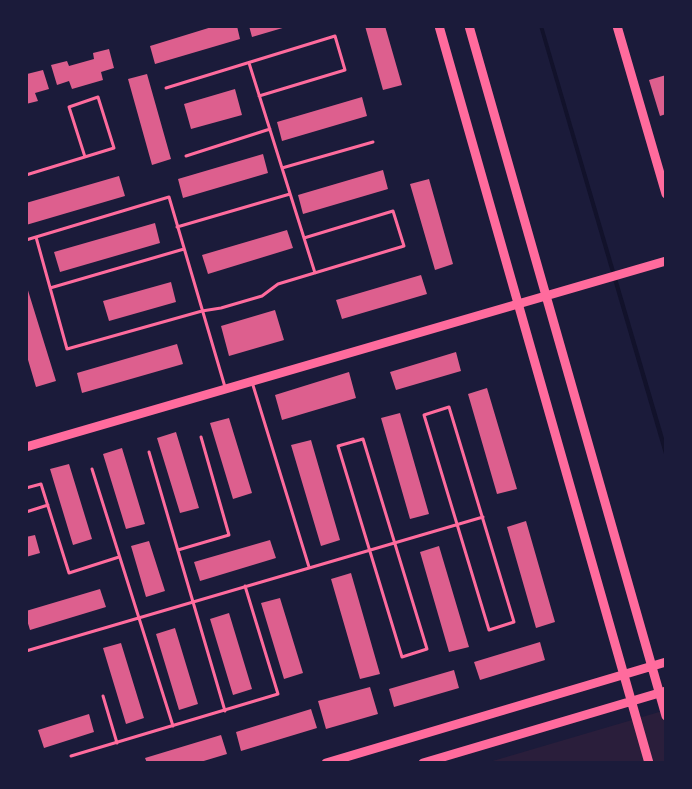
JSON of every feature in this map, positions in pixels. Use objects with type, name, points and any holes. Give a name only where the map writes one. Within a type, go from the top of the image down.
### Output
[{"type":"street","points":[[439,26],[649,763]]},
{"type":"street","points":[[469,26],[652,666],[662,692],[666,716]]},
{"type":"street","points":[[617,26],[663,174],[666,194]]},
{"type":"street","points":[[26,447],[666,261]]},
{"type":"street","points":[[326,763],[666,662]]},
{"type":"street","points":[[422,763],[662,692]]},
{"type":"lane","points":[[166,88],[335,36],[346,70],[259,96]]},
{"type":"lane","points":[[249,63],[315,273]]},
{"type":"lane","points":[[26,175],[114,148],[98,97],[69,107],[85,156]]},
{"type":"lane","points":[[186,156],[270,129]]},
{"type":"lane","points":[[282,168],[373,142]]},
{"type":"lane","points":[[177,227],[290,194]]},
{"type":"lane","points":[[26,240],[168,197],[226,389]]},
{"type":"lane","points":[[36,237],[67,349],[262,296],[278,284],[404,246],[394,211],[304,238]]},
{"type":"lane","points":[[50,288],[184,249]]},
{"type":"lane","points":[[252,382],[309,567]]},
{"type":"lane","points":[[449,407],[483,517],[514,622],[489,630],[424,414],[449,407]]},
{"type":"lane","points":[[178,550],[229,535],[201,436]]},
{"type":"lane","points":[[363,439],[394,542],[427,649],[402,657],[338,446],[363,439]]},
{"type":"lane","points":[[149,452],[224,711]]},
{"type":"lane","points":[[92,469],[172,726]]},
{"type":"lane","points":[[26,488],[41,484],[69,573],[120,557]]},
{"type":"lane","points":[[26,512],[48,505]]},
{"type":"lane","points":[[26,651],[483,517]]},
{"type":"lane","points":[[71,756],[278,694],[245,586]]},
{"type":"lane","points":[[103,696],[117,742]]},
{"type":"shaded area","points":[[539,26],[543,26],[666,445],[666,461]]},
{"type":"shaded area","points":[[666,710],[666,763],[486,763]]},
{"type":"building","points":[[215,26],[237,26],[240,39],[155,64],[150,46]]},
{"type":"building","points":[[249,26],[286,26],[286,27],[252,37]]},
{"type":"building","points":[[365,26],[385,26],[402,85],[383,90]]},
{"type":"building","points":[[109,49],[114,68],[101,72],[103,80],[72,89],[69,81],[57,85],[51,65],[67,61],[69,66],[94,59],[93,53]]},
{"type":"building","points":[[43,70],[49,89],[35,93],[38,101],[26,104],[27,74]]},
{"type":"building","points":[[147,74],[171,159],[152,165],[128,79]]},
{"type":"building","points":[[666,75],[666,114],[660,116],[649,80]]},
{"type":"building","points":[[235,89],[242,115],[191,129],[184,104]]},
{"type":"building","points":[[362,97],[367,116],[282,141],[277,122]]},
{"type":"building","points":[[263,154],[268,173],[183,198],[178,179]]},
{"type":"building","points":[[383,170],[388,189],[303,214],[298,195]]},
{"type":"building","points":[[119,176],[125,196],[26,225],[26,203]]},
{"type":"building","points":[[429,179],[453,264],[435,270],[410,184]]},
{"type":"building","points":[[155,223],[160,243],[60,272],[54,252]]},
{"type":"building","points":[[287,230],[293,248],[208,274],[202,255]]},
{"type":"building","points":[[421,275],[427,294],[342,319],[336,300]]},
{"type":"building","points":[[171,282],[176,302],[109,321],[103,301]]},
{"type":"building","points":[[26,284],[56,381],[36,387],[26,353]]},
{"type":"building","points":[[275,310],[284,340],[229,356],[221,326]]},
{"type":"building","points":[[177,344],[183,364],[82,393],[77,373]]},
{"type":"building","points":[[456,352],[461,371],[396,390],[390,372]]},
{"type":"building","points":[[349,372],[356,398],[282,420],[275,395]]},
{"type":"building","points":[[487,388],[517,489],[497,494],[468,394]]},
{"type":"building","points":[[400,413],[429,514],[410,519],[381,418]]},
{"type":"building","points":[[229,418],[252,493],[233,499],[210,423]]},
{"type":"building","points":[[176,432],[199,508],[180,513],[157,438]]},
{"type":"building","points":[[311,440],[340,540],[321,546],[291,445]]},
{"type":"building","points":[[122,448],[145,524],[126,529],[103,454]]},
{"type":"building","points":[[69,464],[92,539],[73,545],[50,469]]},
{"type":"building","points":[[526,521],[555,622],[536,628],[507,527]]},
{"type":"building","points":[[35,535],[40,553],[26,557],[26,537]]},
{"type":"building","points":[[270,540],[276,558],[200,581],[194,562]]},
{"type":"building","points":[[149,541],[165,591],[146,597],[131,546]]},
{"type":"building","points":[[439,546],[469,647],[449,652],[420,552]]},
{"type":"building","points":[[351,573],[380,674],[360,679],[331,579]]},
{"type":"building","points":[[100,589],[106,607],[30,630],[26,611]]},
{"type":"building","points":[[280,598],[303,673],[284,679],[261,603]]},
{"type":"building","points":[[229,613],[252,689],[233,695],[210,619]]},
{"type":"building","points":[[175,628],[198,704],[179,710],[156,634]]},
{"type":"building","points":[[540,642],[545,660],[480,680],[474,662]]},
{"type":"building","points":[[121,643],[144,718],[126,724],[103,648]]},
{"type":"building","points":[[454,670],[459,688],[394,707],[389,689]]},
{"type":"building","points":[[370,687],[378,714],[326,729],[318,701]]},
{"type":"building","points":[[311,709],[317,728],[241,751],[236,732]]},
{"type":"building","points":[[89,714],[94,732],[44,748],[38,730]]},
{"type":"building","points":[[221,735],[227,754],[197,763],[147,763],[145,758]]}]
